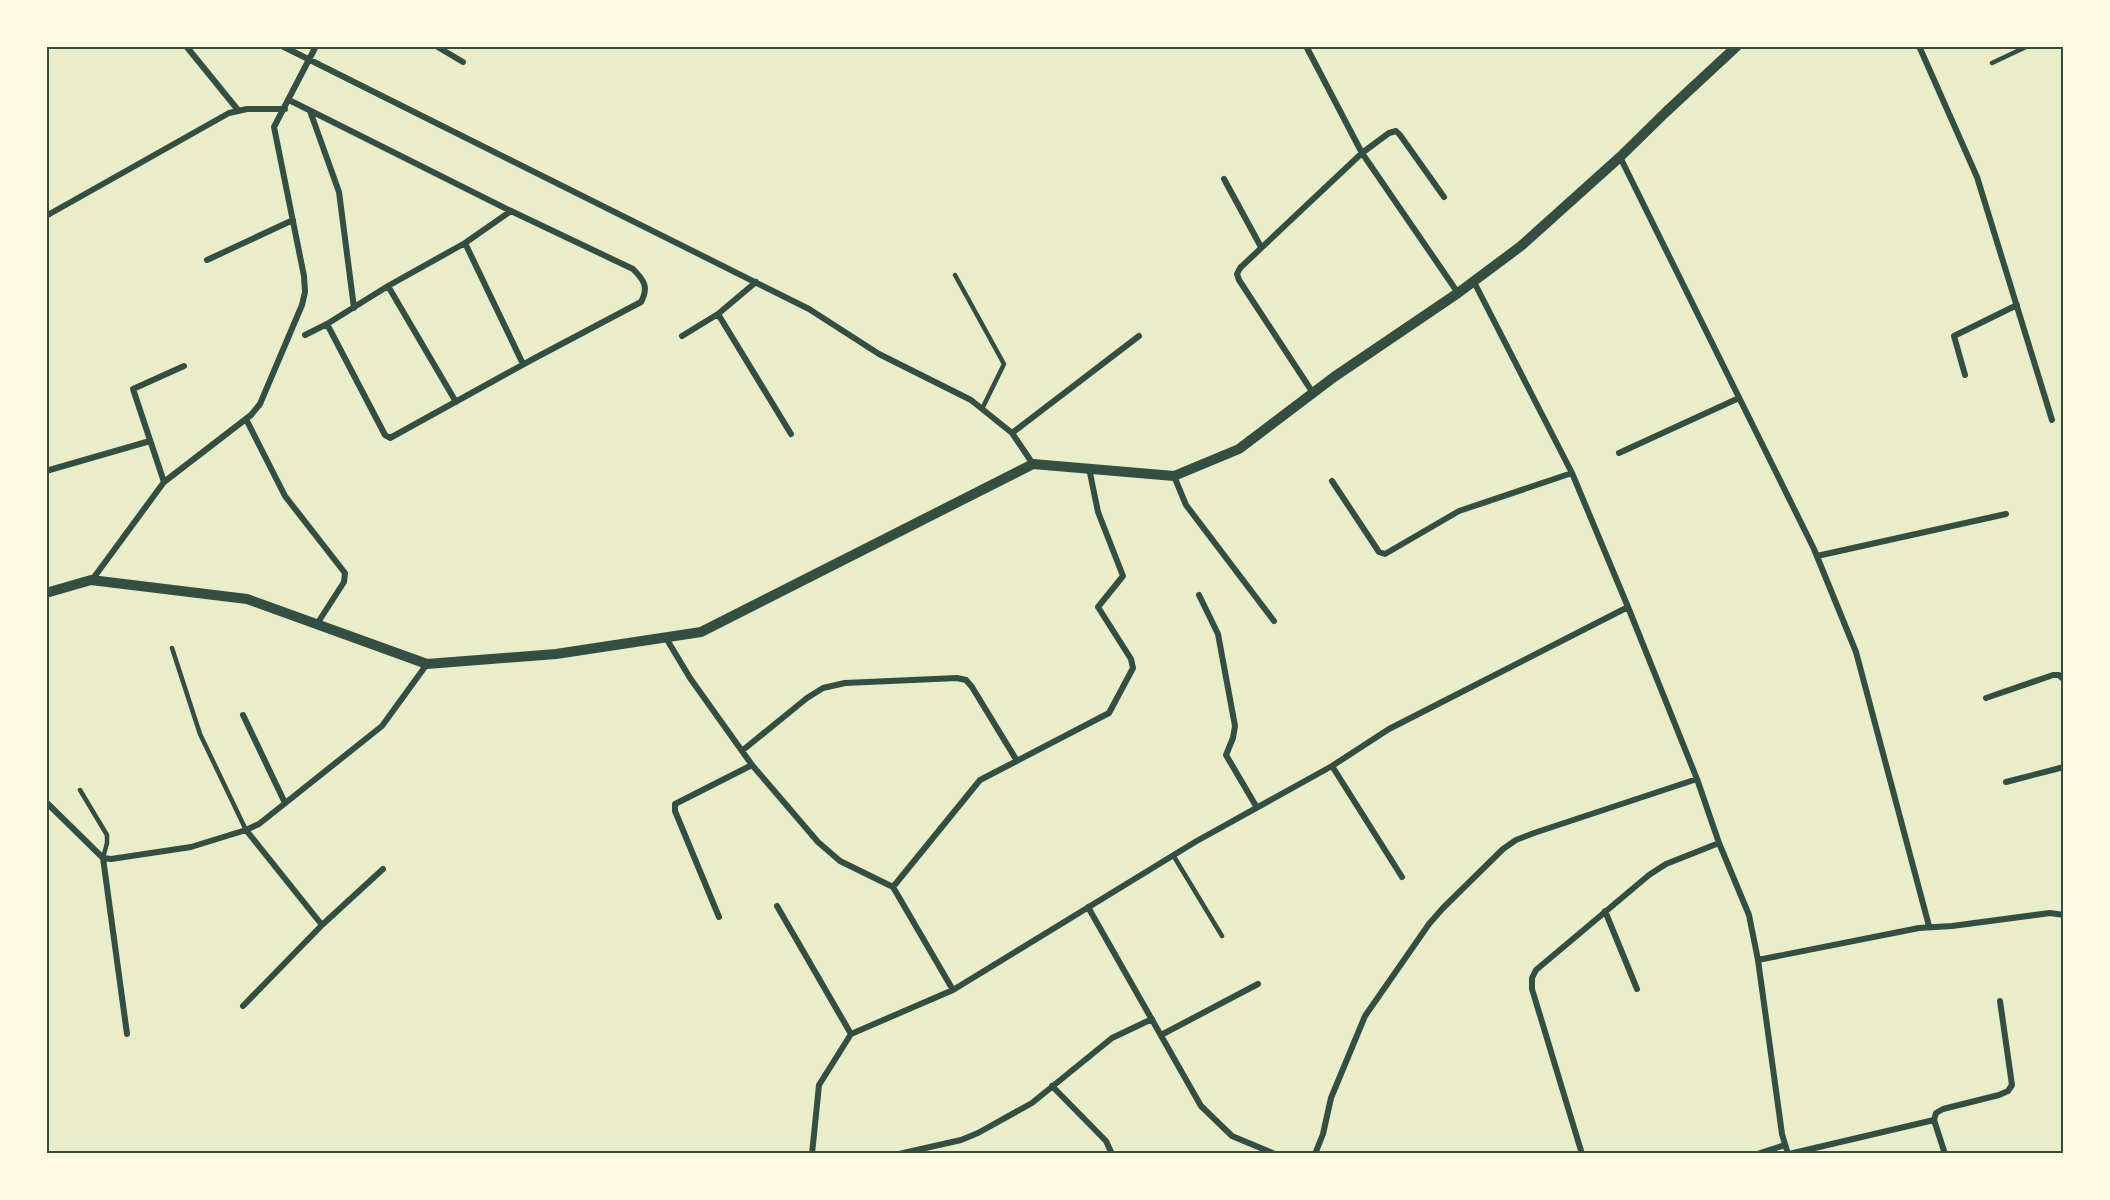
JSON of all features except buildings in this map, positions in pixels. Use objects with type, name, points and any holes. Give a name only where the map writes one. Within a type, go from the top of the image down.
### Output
[{"type":"street","points":[[186,46],[238,110]]},
{"type":"street","points":[[282,46],[808,309],[879,354],[971,400],[1012,433],[1033,464]]},
{"type":"street","points":[[91,580],[164,482],[246,419],[260,404],[305,292],[304,276],[274,127],[316,46]]},
{"type":"street","points":[[436,46],[463,62]]},
{"type":"street","points":[[1306,46],[1362,153],[1458,293]]},
{"type":"street","points":[[46,593],[91,580],[247,599],[427,664],[556,654],[701,632],[1033,464],[1174,476],[1239,449],[1313,393],[1474,282],[1521,246],[1620,157],[1737,46]]},
{"type":"street","points":[[1919,46],[1977,177],[2052,420]]},
{"type":"street","points":[[289,100],[633,269],[646,285],[641,302],[390,438],[385,435],[327,324]]},
{"type":"street","points":[[46,216],[238,110],[285,109]]},
{"type":"street","points":[[310,111],[339,192],[354,308]]},
{"type":"street","points":[[1313,393],[1237,274],[1240,268],[1362,153],[1389,133],[1396,131],[1400,135],[1444,197]]},
{"type":"street","points":[[1620,157],[1816,556],[1857,652],[1929,926]]},
{"type":"street","points":[[1224,179],[1261,247]]},
{"type":"street","points":[[304,335],[327,324],[388,286],[465,243],[511,211]]},
{"type":"street","points":[[207,260],[293,220]]},
{"type":"street","points":[[465,243],[523,364]]},
{"type":"street","points":[[682,336],[718,314],[756,282]]},
{"type":"street","points":[[1474,282],[1572,473],[1697,779],[1719,843],[1749,915],[1788,1154],[1934,1120]]},
{"type":"street","points":[[388,286],[456,402]]},
{"type":"street","points":[[1965,375],[1954,336],[2017,305]]},
{"type":"street","points":[[718,314],[791,434]]},
{"type":"street","points":[[1012,433],[1139,336]]},
{"type":"street","points":[[164,482],[133,389],[184,366]]},
{"type":"street","points":[[1618,453],[1739,398]]},
{"type":"street","points":[[246,419],[285,496],[345,573],[344,582],[317,624]]},
{"type":"street","points":[[46,471],[150,441]]},
{"type":"street","points":[[893,887],[975,784],[1108,713],[1133,668],[1131,659],[1098,607],[1123,576],[1098,512],[1089,468]]},
{"type":"street","points":[[1332,481],[1379,552],[1385,554],[1459,511],[1572,473]]},
{"type":"street","points":[[1174,476],[1186,505],[1274,621]]},
{"type":"street","points":[[1816,556],[2006,514]]},
{"type":"street","points":[[1198,595],[1218,634],[1235,733],[1226,755],[1256,806]]},
{"type":"street","points":[[812,1154],[819,1085],[851,1034],[953,990],[1173,855],[1256,806],[1332,766],[1389,729],[1628,607]]},
{"type":"street","points":[[666,638],[690,678],[752,765],[818,842],[840,861],[893,887],[953,990]]},
{"type":"street","points":[[46,802],[103,858],[111,859],[183,849],[246,830],[259,824],[382,726],[427,664]]},
{"type":"street","points":[[1986,698],[2053,675],[2059,675],[2064,680]]},
{"type":"street","points":[[743,750],[807,698],[824,688],[845,683],[957,678],[966,680],[972,687],[1017,761]]},
{"type":"street","points":[[243,715],[285,803]]},
{"type":"street","points":[[719,917],[675,811],[675,804],[752,765]]},
{"type":"street","points":[[1332,766],[1402,877]]},
{"type":"street","points":[[2006,782],[2064,767]]},
{"type":"street","points":[[1315,1154],[1323,1134],[1331,1098],[1365,1016],[1429,924],[1491,860],[1516,840],[1697,779]]},
{"type":"street","points":[[246,830],[322,925]]},
{"type":"street","points":[[1582,1154],[1532,978],[1545,960],[1657,870],[1719,843]]},
{"type":"street","points":[[103,858],[127,1034]]},
{"type":"street","points":[[243,1006],[322,925],[382,869]]},
{"type":"street","points":[[777,906],[851,1034]]},
{"type":"street","points":[[1088,907],[1192,1093],[1209,1116],[1232,1136],[1272,1153]]},
{"type":"street","points":[[1605,911],[1637,989]]},
{"type":"street","points":[[1758,960],[1929,926],[1952,926],[2050,913],[2064,915]]},
{"type":"street","points":[[1161,1035],[1258,984]]},
{"type":"street","points":[[1945,1154],[1934,1120],[1936,1113],[1943,1108],[1999,1095],[2008,1091],[2012,1085],[2001,1001]]},
{"type":"street","points":[[899,1154],[978,1134],[1023,1109],[1112,1038],[1152,1019]]},
{"type":"street","points":[[1052,1086],[1106,1141],[1112,1154]]},
{"type":"street","points":[[1757,1154],[1785,1145]]},
{"type":"lane","points":[[1992,63],[2028,46]]},
{"type":"lane","points":[[956,275],[1004,364],[982,409]]},
{"type":"lane","points":[[172,648],[200,734],[246,830]]},
{"type":"lane","points":[[80,790],[106,835],[107,843],[103,858]]},
{"type":"lane","points":[[1173,855],[1222,936]]}]
